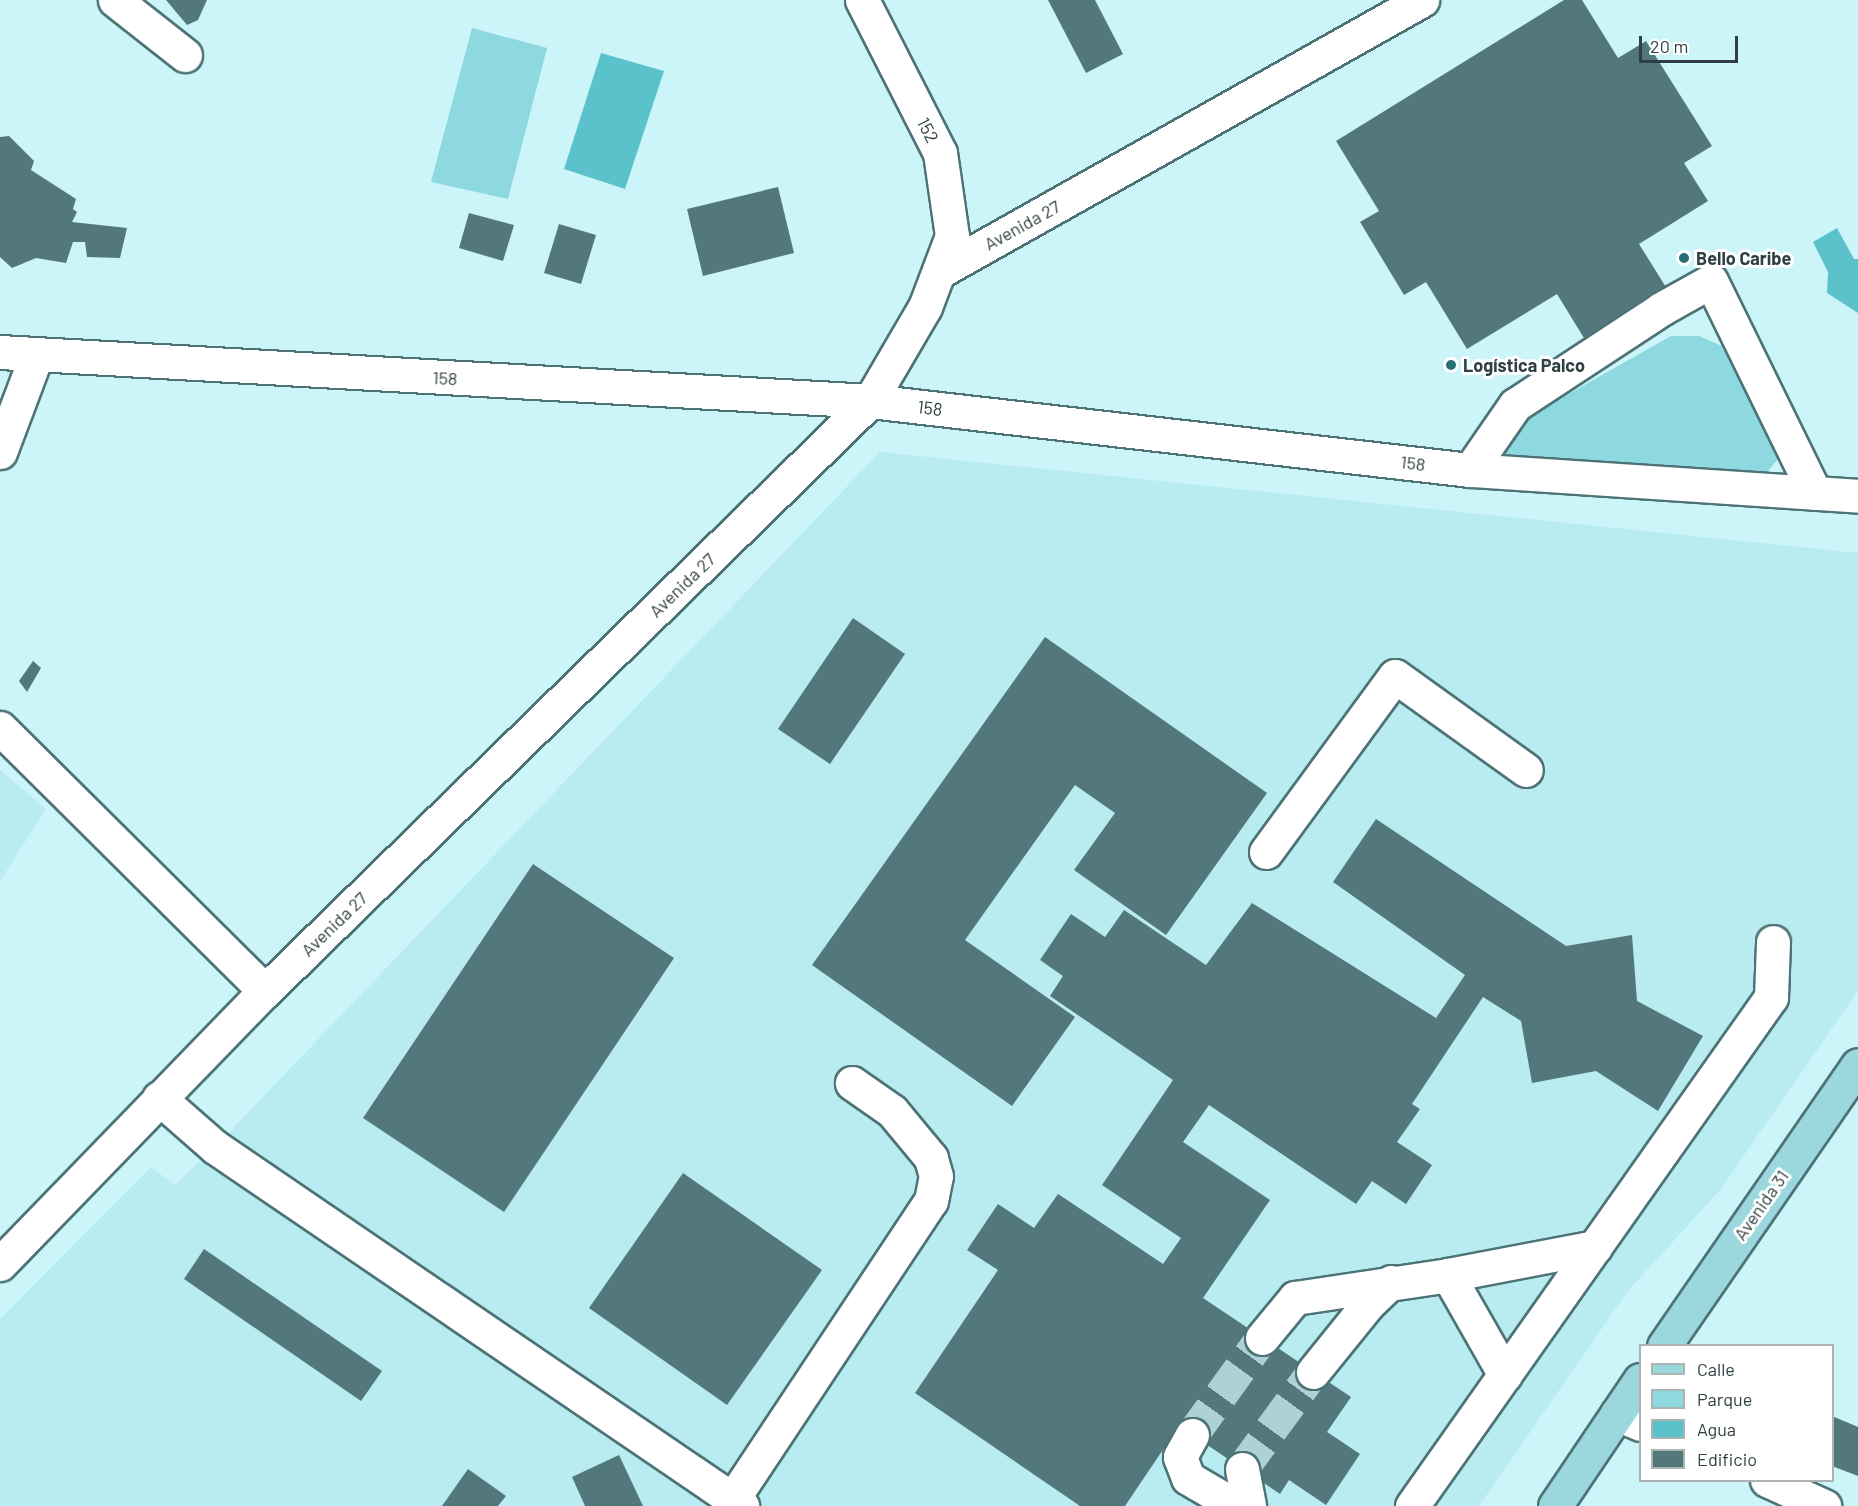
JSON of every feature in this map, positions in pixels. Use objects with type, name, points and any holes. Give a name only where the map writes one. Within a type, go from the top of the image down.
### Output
[{"type":"main road","name":"Avenida 31","points":[[1665,1344],[1858,1065]]},
{"type":"main road","points":[[1555,1506],[1629,1419],[1639,1386]]},
{"type":"street","points":[[115,0],[186,55]]},
{"type":"street","name":"152","points":[[862,0],[940,153],[952,237],[942,270]]},
{"type":"street","name":"Avenida 27","points":[[0,1264],[265,991],[870,401],[942,270],[1422,0]]},
{"type":"street","points":[[1470,470],[1515,405],[1661,309],[1711,281],[1815,493]]},
{"type":"street","name":"158","points":[[0,352],[36,356],[870,401],[1470,470],[1858,496]]},
{"type":"street","points":[[0,452],[36,356]]},
{"type":"street","points":[[1266,852],[1395,676],[1526,770]]},
{"type":"street","points":[[0,728],[265,991]]},
{"type":"street","points":[[1412,1506],[1771,997],[1773,942]]},
{"type":"street","points":[[159,1098],[215,1147],[734,1504],[931,1201],[936,1176],[931,1158],[892,1111],[852,1083]]},
{"type":"street","points":[[1262,1338],[1296,1298],[1448,1275],[1595,1247]]},
{"type":"street","points":[[1448,1275],[1505,1375]]},
{"type":"street","points":[[1313,1372],[1367,1305],[1391,1282]]},
{"type":"street","points":[[1192,1436],[1180,1456],[1188,1478],[1236,1506]]},
{"type":"street","points":[[1242,1469],[1249,1506]]},
{"type":"street","points":[[1771,1482],[1824,1506]]},
{"type":"shaded area","points":[[880,452],[1858,553],[1858,991],[1720,1190],[1627,1292],[1479,1506],[0,1506],[0,1319],[151,1167],[175,1185],[215,1147]]},
{"type":"shaded area","points":[[0,770],[46,809],[0,881]]},
{"type":"green space","points":[[472,28],[547,48],[508,199],[431,182]]},
{"type":"green space","points":[[1671,336],[1699,336],[1731,350],[1781,455],[1759,482],[1494,462],[1503,445],[1535,413]]},
{"type":"water","points":[[601,53],[664,71],[625,189],[564,169]]},
{"type":"water","points":[[1837,228],[1854,259],[1858,259],[1858,313],[1827,293],[1828,272],[1813,242]]},
{"type":"building","points":[[166,0],[207,0],[198,20],[187,25]]},
{"type":"building","points":[[1048,0],[1095,0],[1123,54],[1086,73]]},
{"type":"building","points":[[1564,0],[1582,0],[1618,58],[1646,41],[1712,146],[1684,163],[1708,201],[1639,244],[1669,292],[1587,343],[1557,294],[1467,349],[1426,282],[1404,295],[1360,222],[1379,211],[1336,141]]},
{"type":"building","points":[[9,136],[34,161],[31,170],[76,199],[73,209],[77,212],[72,222],[127,228],[120,258],[87,257],[85,242],[73,242],[66,263],[36,258],[12,268],[0,257],[0,137]]},
{"type":"building","points":[[778,187],[794,253],[703,276],[687,209]]},
{"type":"building","points":[[469,213],[514,225],[503,261],[459,248]]},
{"type":"building","points":[[559,224],[596,235],[581,284],[544,273]]},
{"type":"building","points":[[853,618],[905,654],[830,764],[778,729]]},
{"type":"building","points":[[1045,637],[1267,793],[1166,935],[1074,870],[1115,813],[1075,785],[965,940],[1075,1017],[1012,1106],[812,965]]},
{"type":"building","points":[[33,661],[41,668],[27,692],[19,681]]},
{"type":"building","points":[[1376,819],[1566,946],[1632,935],[1637,1001],[1703,1036],[1658,1111],[1596,1071],[1532,1083],[1521,1021],[1483,997],[1412,1104],[1420,1109],[1397,1142],[1432,1165],[1406,1204],[1372,1181],[1356,1204],[1209,1105],[1183,1142],[1270,1200],[1203,1298],[1351,1397],[1327,1432],[1360,1454],[1326,1505],[1289,1480],[1280,1494],[1179,1426],[1125,1506],[1080,1506],[915,1393],[998,1270],[967,1250],[998,1204],[1034,1228],[1058,1194],[1163,1264],[1181,1238],[1102,1185],[1173,1080],[1050,996],[1063,976],[1040,960],[1071,914],[1105,937],[1124,910],[1206,965],[1252,903],[1436,1018],[1465,975],[1333,882]]},
{"type":"building","points":[[533,864],[674,958],[504,1212],[363,1118]]},
{"type":"building","points":[[683,1173],[822,1270],[727,1405],[589,1308]]},
{"type":"building","points":[[204,1249],[382,1371],[361,1401],[184,1279]]},
{"type":"building","points":[[1834,1417],[1858,1427],[1858,1476],[1834,1467]]},
{"type":"building","points":[[619,1455],[643,1506],[585,1506],[572,1477]]},
{"type":"building","points":[[468,1469],[506,1496],[498,1506],[442,1506]]},
{"type":"tunnel","points":[[1192,1435],[1262,1338]]},
{"type":"tunnel","points":[[1242,1469],[1313,1372]]},
{"type":"place","name":"Bello Caribe","points":[[1684,258]]},
{"type":"place","name":"Logística Palco","points":[[1451,365]]}]
